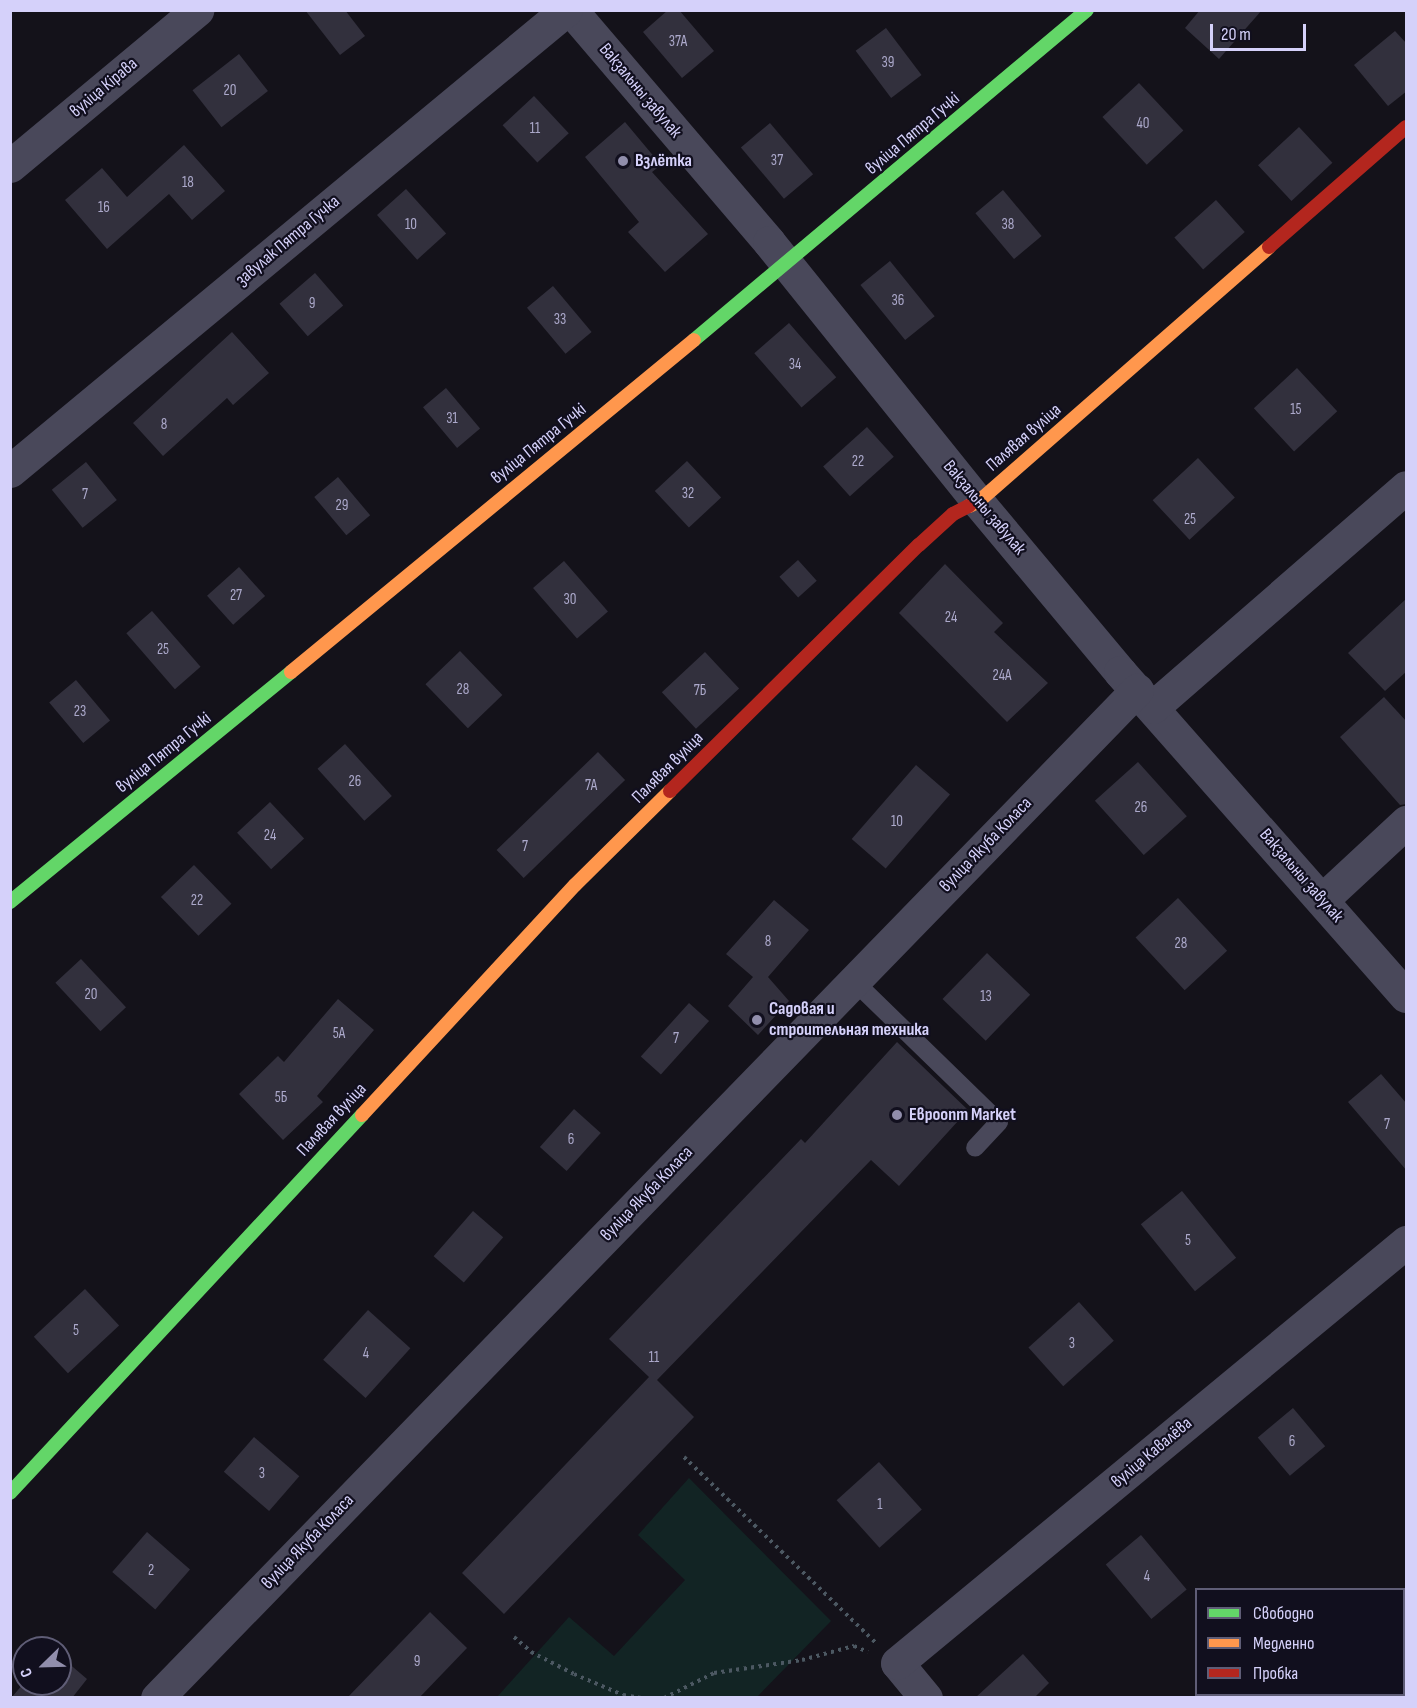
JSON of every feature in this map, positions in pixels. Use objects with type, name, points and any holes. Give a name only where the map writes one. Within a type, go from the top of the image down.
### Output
[{"type":"street","name":"вуліца Кірава","points":[[10,166],[197,10]]},
{"type":"street","name":"завулак Пятра Гучка","points":[[10,471],[566,10]]},
{"type":"street","name":"Вакзальны завулак","points":[[571,10],[787,264],[978,502],[1145,699],[1407,996]]},
{"type":"street","name":"вуліца Пятра Гучкі","points":[[10,902],[787,264],[1087,10]]},
{"type":"street","name":"Палявая вуліца","points":[[10,1493],[575,885],[919,545],[953,514],[978,502],[1407,127]]},
{"type":"street","name":"вуліца Якуба Коласа","points":[[157,1698],[854,981],[1145,699],[1407,487]]},
{"type":"street","points":[[1322,900],[1407,822]]},
{"type":"street","name":"вуліца Кавалёва","points":[[897,1663],[1407,1242]]},
{"type":"street","points":[[897,1663],[926,1698]]},
{"type":"lane","points":[[854,981],[999,1122],[975,1148]]},
{"type":"path","points":[[684,1457],[897,1663]]},
{"type":"path","points":[[514,1637],[531,1652],[574,1674],[623,1695],[643,1698]]},
{"type":"path","points":[[664,1698],[714,1673],[802,1660],[854,1646],[897,1663]]},
{"type":"shaded area","points":[[689,1478],[831,1621],[757,1697],[497,1697],[569,1617],[614,1656],[685,1580],[638,1535]]},
{"type":"building","points":[[305,10],[345,10],[365,36],[340,55]]},
{"type":"building","points":[[668,10],[679,10],[714,51],[682,78],[643,32]]},
{"type":"building","points":[[1200,10],[1262,10],[1219,59],[1185,28]]},
{"type":"building","points":[[886,28],[922,75],[891,98],[856,51]]},
{"type":"building","points":[[1395,31],[1407,44],[1407,91],[1388,106],[1354,65]]},
{"type":"building","points":[[239,54],[268,91],[221,127],[193,90]]},
{"type":"building","points":[[1139,83],[1183,131],[1147,165],[1102,117]]},
{"type":"building","points":[[534,96],[569,133],[537,163],[503,125]]},
{"type":"building","points":[[625,122],[661,165],[652,172],[708,234],[665,272],[628,232],[639,222],[585,157]]},
{"type":"building","points":[[770,123],[813,174],[784,199],[741,147]]},
{"type":"building","points":[[1299,127],[1332,163],[1291,201],[1258,165]]},
{"type":"building","points":[[184,145],[225,191],[192,220],[169,194],[107,249],[65,200],[102,168],[127,197]]},
{"type":"building","points":[[406,189],[446,234],[417,260],[377,215]]},
{"type":"building","points":[[1003,190],[1042,236],[1014,259],[975,213]]},
{"type":"building","points":[[1216,200],[1245,232],[1203,269],[1174,237]]},
{"type":"building","points":[[890,261],[935,316],[905,340],[860,285]]},
{"type":"building","points":[[315,273],[343,305],[308,336],[280,304]]},
{"type":"building","points":[[553,286],[592,332],[566,354],[527,308]]},
{"type":"building","points":[[789,323],[836,377],[802,408],[754,353]]},
{"type":"building","points":[[232,332],[269,373],[233,405],[227,398],[163,456],[133,423]]},
{"type":"building","points":[[1297,368],[1337,411],[1294,451],[1254,408]]},
{"type":"building","points":[[446,388],[480,429],[457,448],[423,407]]},
{"type":"building","points":[[867,427],[894,457],[850,496],[823,466]]},
{"type":"building","points":[[1198,458],[1235,497],[1189,540],[1153,500]]},
{"type":"building","points":[[687,461],[721,498],[689,528],[655,491]]},
{"type":"building","points":[[86,462],[117,500],[83,528],[52,490]]},
{"type":"building","points":[[338,477],[370,515],[346,535],[314,497]]},
{"type":"building","points":[[798,560],[817,581],[798,598],[779,577]]},
{"type":"building","points":[[564,561],[608,612],[577,638],[533,588]]},
{"type":"building","points":[[945,564],[1003,623],[994,632],[1048,683],[1007,722],[899,613]]},
{"type":"building","points":[[239,567],[265,596],[233,625],[207,596]]},
{"type":"building","points":[[1407,598],[1407,671],[1385,691],[1348,653]]},
{"type":"building","points":[[152,611],[201,667],[175,689],[126,633]]},
{"type":"building","points":[[460,651],[502,695],[468,728],[425,684]]},
{"type":"building","points":[[705,652],[739,689],[696,729],[662,692]]},
{"type":"building","points":[[76,680],[110,721],[83,743],[49,702]]},
{"type":"building","points":[[1384,697],[1407,722],[1407,804],[1400,805],[1340,737]]},
{"type":"building","points":[[345,744],[392,796],[364,821],[318,769]]},
{"type":"building","points":[[598,752],[625,780],[524,878],[497,850]]},
{"type":"building","points":[[1138,762],[1187,816],[1144,855],[1095,801]]},
{"type":"building","points":[[916,765],[950,795],[886,868],[852,839]]},
{"type":"building","points":[[270,802],[304,839],[271,869],[237,833]]},
{"type":"building","points":[[194,865],[232,904],[198,936],[161,897]]},
{"type":"building","points":[[1178,898],[1227,951],[1185,990],[1136,938]]},
{"type":"building","points":[[774,900],[809,930],[768,977],[789,1001],[758,1035],[728,1006],[753,977],[726,954]]},
{"type":"building","points":[[987,953],[1030,995],[986,1041],[943,999]]},
{"type":"building","points":[[81,959],[126,1007],[100,1031],[55,983]]},
{"type":"building","points":[[338,999],[374,1030],[317,1096],[323,1102],[283,1140],[239,1094],[278,1056],[284,1062]]},
{"type":"building","points":[[689,1003],[709,1021],[661,1075],[641,1057]]},
{"type":"building","points":[[897,1042],[968,1110],[899,1186],[871,1160],[657,1380],[694,1417],[504,1614],[462,1573],[649,1377],[609,1339],[801,1139],[805,1143]]},
{"type":"building","points":[[1381,1074],[1407,1104],[1407,1171],[1348,1102]]},
{"type":"building","points":[[574,1109],[601,1133],[567,1171],[540,1147]]},
{"type":"building","points":[[1182,1191],[1236,1258],[1195,1291],[1141,1224]]},
{"type":"building","points":[[473,1211],[503,1237],[464,1283],[434,1256]]},
{"type":"building","points":[[85,1289],[119,1326],[68,1373],[34,1337]]},
{"type":"building","points":[[1079,1302],[1114,1341],[1063,1386],[1028,1348]]},
{"type":"building","points":[[368,1310],[410,1348],[366,1398],[323,1360]]},
{"type":"building","points":[[1293,1408],[1325,1446],[1290,1476],[1258,1438]]},
{"type":"building","points":[[254,1437],[299,1476],[269,1511],[224,1472]]},
{"type":"building","points":[[879,1462],[922,1510],[879,1548],[837,1500]]},
{"type":"building","points":[[147,1532],[190,1569],[155,1609],[112,1572]]},
{"type":"building","points":[[1141,1535],[1187,1589],[1151,1619],[1106,1565]]},
{"type":"building","points":[[430,1612],[467,1648],[419,1698],[347,1698]]},
{"type":"building","points":[[1023,1654],[1049,1683],[1034,1698],[975,1698]]},
{"type":"building","points":[[72,1666],[87,1679],[72,1698],[11,1698],[13,1696],[72,1696]]},
{"type":"traffic: fast","points":[[694,340],[1087,10]]},
{"type":"traffic: fast","points":[[10,902],[291,672]]},
{"type":"traffic: fast","points":[[10,1493],[362,1115]]},
{"type":"traffic: slow","points":[[969,506],[978,502],[1269,247]]},
{"type":"traffic: slow","points":[[291,672],[694,340]]},
{"type":"traffic: slow","points":[[362,1115],[575,885],[670,791]]},
{"type":"traffic: jam","points":[[1269,247],[1406,127]]},
{"type":"traffic: jam","points":[[670,791],[919,545],[953,514],[969,506]]},
{"type":"place","name":"Взлётка","points":[[623,161]]},
{"type":"place","name":"Садовая и строительная техника","points":[[757,1020]]},
{"type":"place","name":"Евроопт Market","points":[[897,1115]]}]
